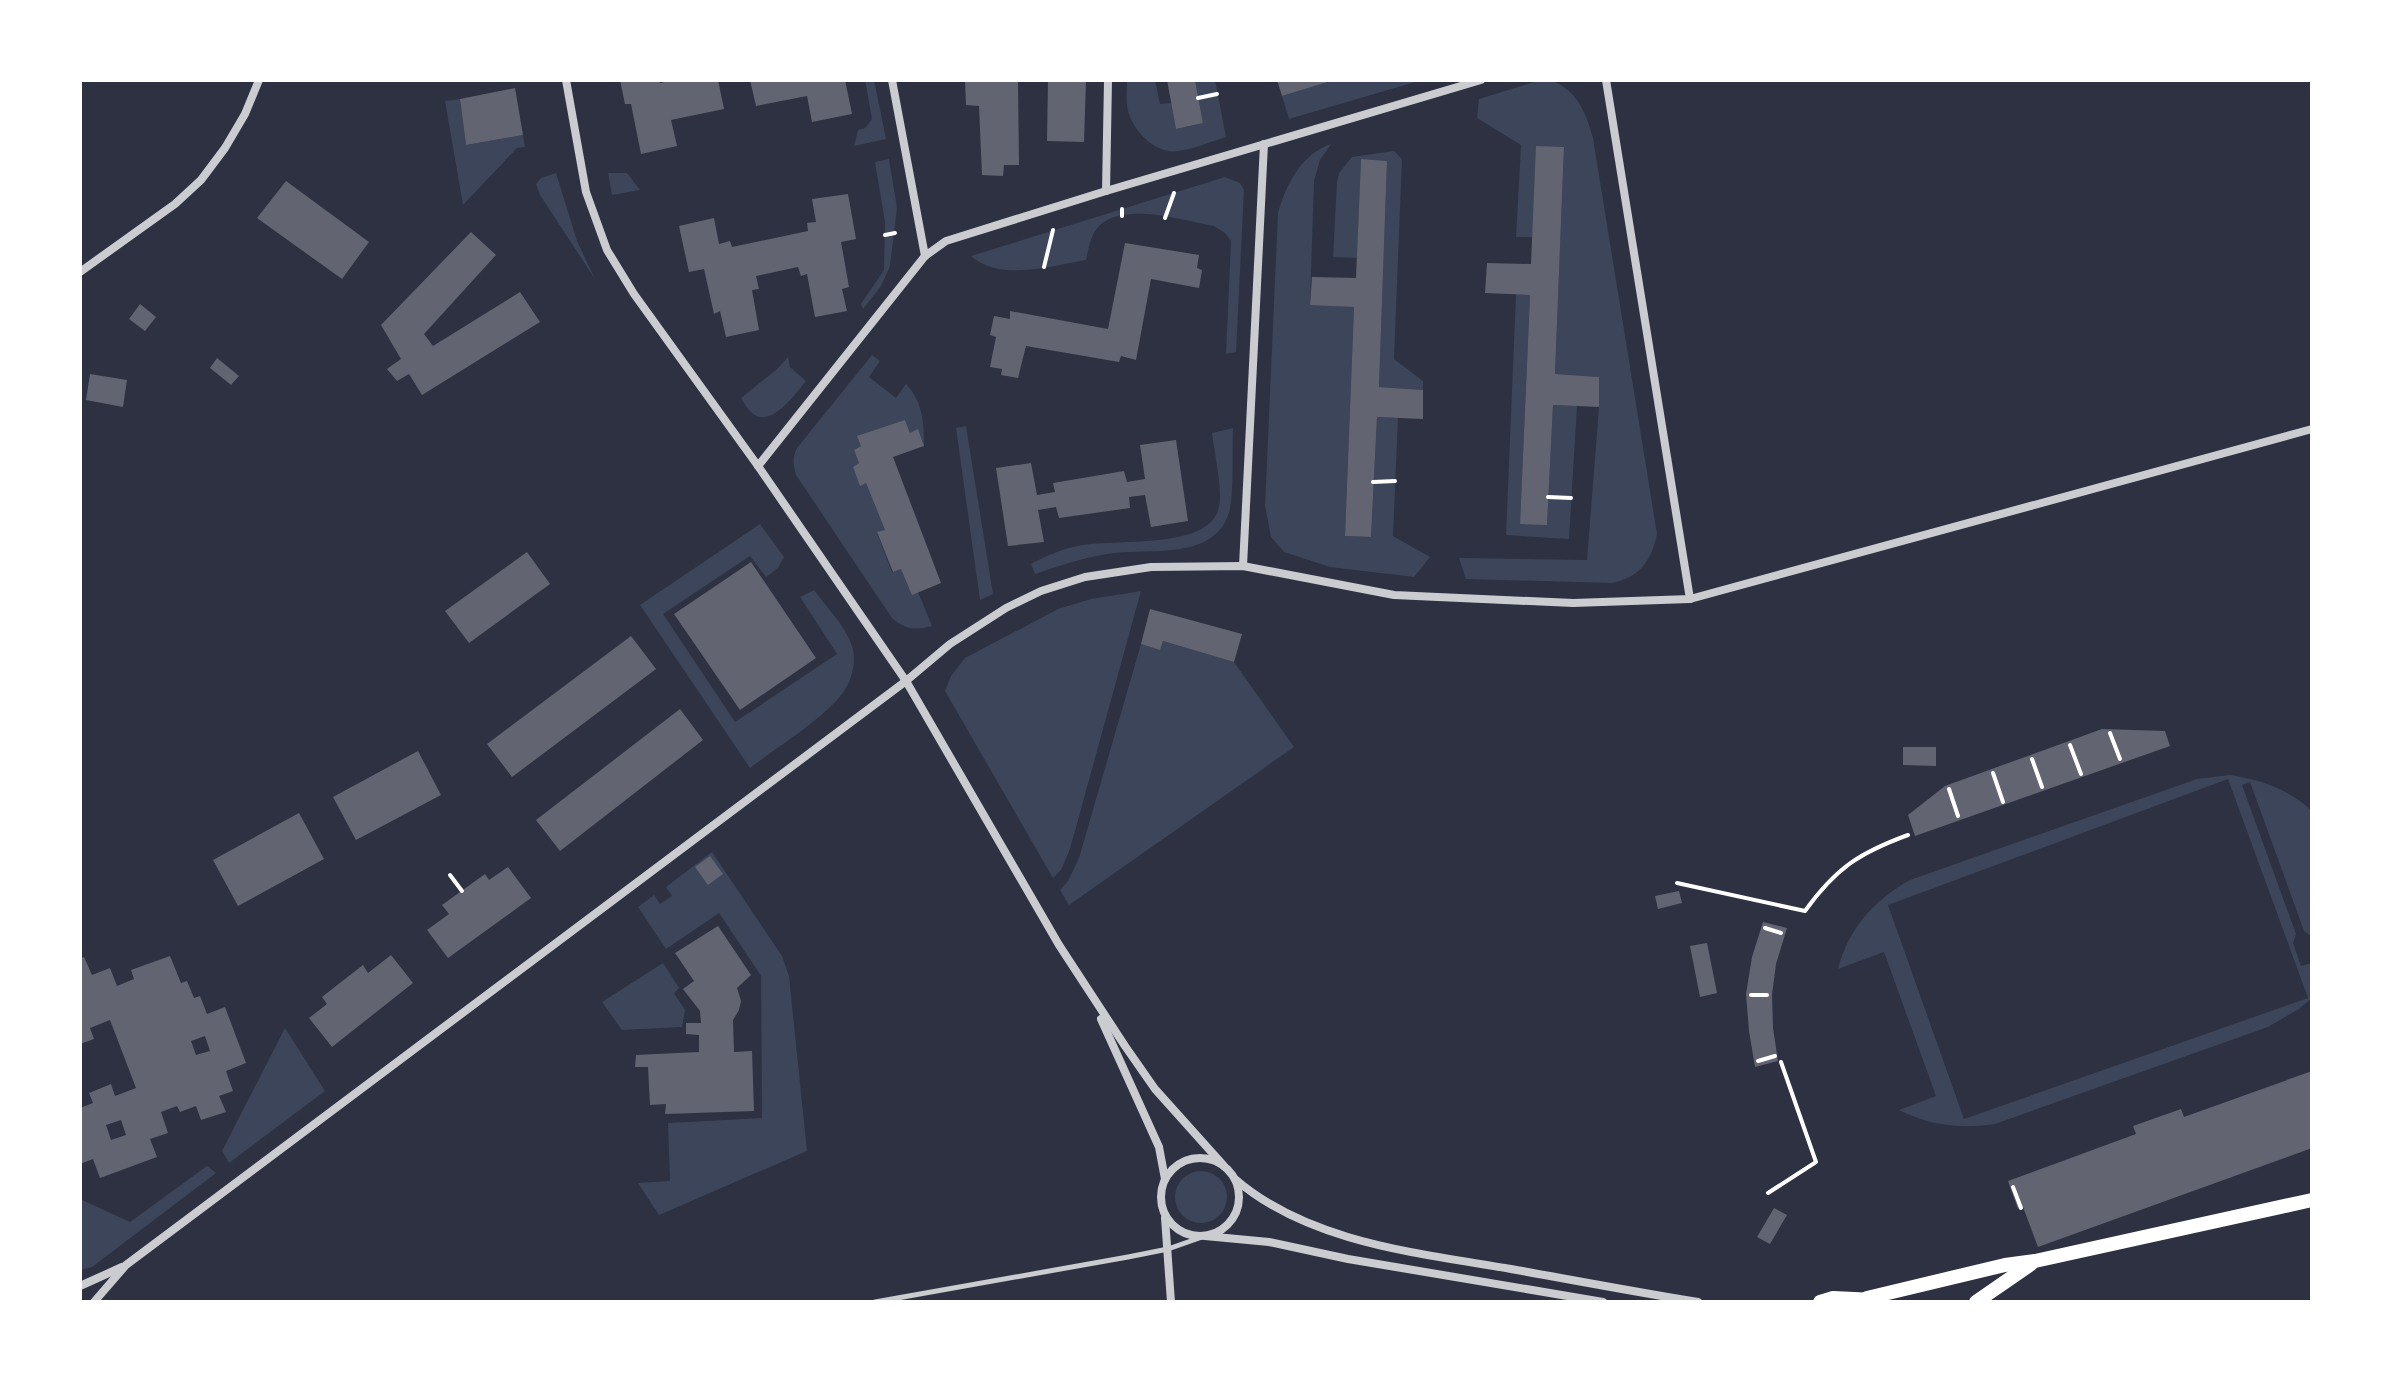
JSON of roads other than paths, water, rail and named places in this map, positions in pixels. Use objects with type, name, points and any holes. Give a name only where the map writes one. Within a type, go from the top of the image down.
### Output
[{"type":"main road","points":[[1820,1302],[1833,1298],[1873,1300],[2005,1265],[2312,1200]]},
{"type":"main road","points":[[1976,1302],[2035,1261]]},
{"type":"street","points":[[80,272],[175,204],[201,180],[245,114],[259,80]]},
{"type":"street","points":[[566,80],[586,192],[607,250],[634,294],[758,466],[906,681],[1091,996],[1155,1089],[1235,1179],[1262,1202],[1347,1236],[1402,1250],[1698,1302]]},
{"type":"street","points":[[892,80],[925,256]]},
{"type":"street","points":[[1106,191],[1108,80]]},
{"type":"street","points":[[758,466],[925,256],[946,241],[1481,80]]},
{"type":"street","points":[[1606,80],[1690,599]]},
{"type":"street","points":[[1243,566],[1264,144]]},
{"type":"street","points":[[80,1286],[126,1265],[906,681],[950,644],[1006,608],[1041,591],[1085,577],[1151,567],[1243,566],[1394,595],[1573,603],[1690,599],[2312,429]]},
{"type":"street","points":[[1091,996],[1159,1147],[1165,1179]]},
{"type":"street","points":[[1171,1302],[1161,1190],[1165,1179],[1181,1162],[1191,1158],[1214,1160],[1224,1166]]},
{"type":"street","points":[[1205,1236],[1224,1228],[1237,1210],[1235,1179]]},
{"type":"street","points":[[1164,1213],[1180,1231],[1192,1236],[1269,1242],[1348,1259],[1603,1302]]},
{"type":"street","points":[[94,1302],[126,1265]]},
{"type":"lane","points":[[875,1302],[1168,1249],[1205,1236]]}]
